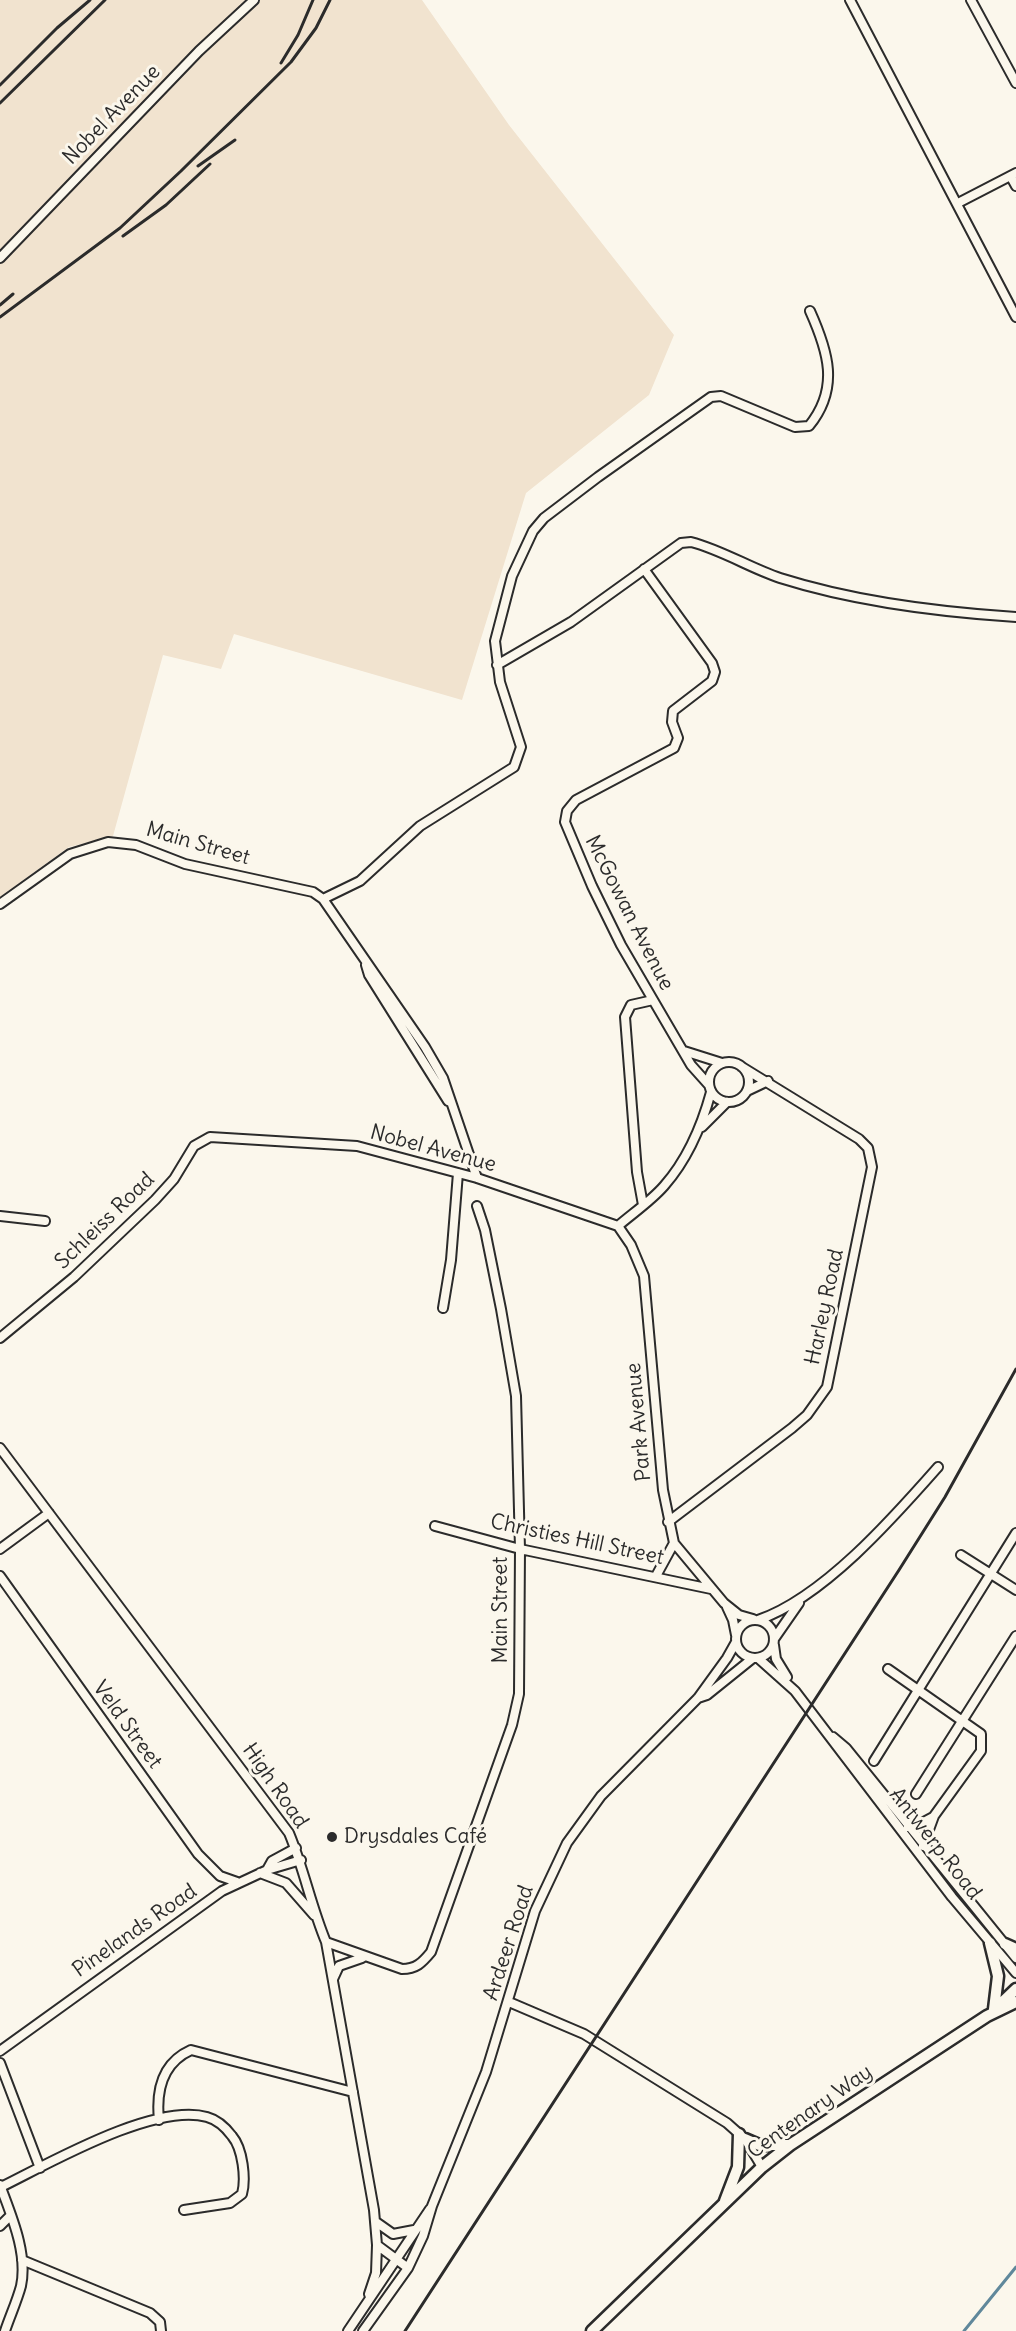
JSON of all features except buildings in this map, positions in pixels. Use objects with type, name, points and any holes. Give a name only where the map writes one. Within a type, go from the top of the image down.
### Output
[{"type":"main road","points":[[990,1943],[998,1976],[993,2012],[1016,2013]]},
{"type":"main road","points":[[1005,1944],[1016,1949]]},
{"type":"main road","name":"Centenary Way","points":[[993,2012],[1016,1989]]},
{"type":"main road","name":"Centenary Way","points":[[592,2331],[762,2167],[790,2145],[993,2012],[1016,2002]]},
{"type":"main road","points":[[724,2204],[738,2167],[742,2136],[759,2145],[790,2145]]},
{"type":"street","name":"Nobel Avenue","points":[[0,258],[199,51],[254,0]]},
{"type":"street","points":[[850,0],[1016,317]]},
{"type":"street","points":[[971,0],[1016,84]]},
{"type":"street","points":[[958,203],[1013,175],[1016,186]]},
{"type":"street","points":[[477,1178],[443,1078],[425,1047],[323,899],[360,881],[420,826],[514,767],[521,747],[500,682],[495,641],[512,576],[533,531],[544,518],[598,477],[711,397],[721,396],[795,427],[809,426],[820,406],[830,370],[823,341],[810,311]]},
{"type":"street","points":[[497,665],[571,622],[681,543],[691,542],[783,579],[889,604],[929,610],[1016,617]]},
{"type":"street","name":"McGowan Avenue","points":[[644,569],[712,663],[715,675],[712,681],[673,711],[672,722],[678,738],[674,748],[576,800],[567,811],[565,822],[592,886],[652,1000],[700,1077],[710,1088]]},
{"type":"street","name":"Main Street","points":[[0,904],[70,854],[108,842],[136,845],[185,864],[299,888],[313,892],[323,899]]},
{"type":"street","points":[[643,1205],[637,1172],[625,1017],[631,1005],[652,1000]]},
{"type":"street","points":[[684,1051],[722,1063]]},
{"type":"street","points":[[700,1077],[703,1065],[708,1058]]},
{"type":"street","points":[[699,1130],[713,1069],[722,1063],[730,1062],[742,1066],[748,1076],[747,1091]]},
{"type":"street","name":"Harley Road","points":[[668,1522],[792,1428],[807,1414],[827,1387],[872,1167],[871,1154],[859,1139],[742,1066]]},
{"type":"street","points":[[710,1088],[717,1099],[727,1102],[738,1100],[747,1091],[768,1081]]},
{"type":"street","points":[[618,1226],[664,1186],[699,1130],[727,1102]]},
{"type":"street","name":"Schleiss Road","points":[[0,1338],[74,1277],[155,1200],[174,1179],[194,1146],[210,1137],[232,1137]]},
{"type":"street","name":"Nobel Avenue","points":[[232,1137],[357,1146],[477,1178],[618,1226]]},
{"type":"street","points":[[443,1308],[458,1173]]},
{"type":"street","name":"Main Street","points":[[326,1942],[387,1965],[411,1969],[421,1964],[431,1952],[512,1725],[519,1694],[517,1416],[512,1362],[485,1230],[477,1206]]},
{"type":"street","points":[[0,1216],[45,1221]]},
{"type":"street","name":"Park Avenue","points":[[618,1226],[631,1245],[644,1276],[663,1490],[674,1543],[724,1603],[740,1615],[756,1619]]},
{"type":"street","name":"High Road","points":[[0,1448],[283,1823],[297,1848],[316,1918],[326,1942],[376,2222],[374,2283],[360,2314]]},
{"type":"street","points":[[808,1593],[777,1612],[743,1623],[736,1639],[744,1654],[756,1658],[767,1654],[791,1611],[808,1593],[881,1532],[938,1467]]},
{"type":"street","points":[[0,1549],[49,1513]]},
{"type":"street","name":"Christies Hill Street","points":[[435,1526],[519,1549],[656,1576],[711,1590]]},
{"type":"street","points":[[874,1761],[1016,1533]]},
{"type":"street","points":[[656,1576],[674,1543]]},
{"type":"street","points":[[961,1555],[1016,1590]]},
{"type":"street","name":"Veld Street","points":[[0,1576],[198,1854],[220,1876],[237,1882]]},
{"type":"street","name":"Park Avenue","points":[[724,1603],[733,1620],[736,1639]]},
{"type":"street","points":[[756,1619],[771,1628],[774,1642]]},
{"type":"street","points":[[916,1794],[1016,1636]]},
{"type":"street","name":"Ardeer Road","points":[[363,2331],[408,2268],[423,2236],[432,2206],[479,2093],[509,2002],[535,1911],[567,1843],[601,1796],[698,1698],[728,1658],[736,1639]]},
{"type":"street","name":"Antwerp Road","points":[[774,1642],[779,1665],[795,1691],[829,1734],[840,1752],[1016,1973]]},
{"type":"street","name":"Antwerp Road","points":[[756,1658],[795,1691]]},
{"type":"street","name":"Ardeer Road","points":[[698,1698],[707,1695],[756,1658]]},
{"type":"street","points":[[888,1669],[981,1734],[981,1751],[934,1816],[923,1846]]},
{"type":"street","name":"Antwerp Road","points":[[829,1734],[846,1748],[1016,1959]]},
{"type":"street","points":[[908,1827],[918,1825],[934,1816]]},
{"type":"street","points":[[297,1848],[272,1861],[263,1871],[286,1883],[316,1918]]},
{"type":"street","name":"Pinelands Road","points":[[0,2050],[97,1979],[237,1882],[263,1871],[301,1860]]},
{"type":"street","points":[[333,1980],[339,1966],[363,1957]]},
{"type":"street","points":[[509,2002],[584,2034],[742,2136],[762,2167]]},
{"type":"street","points":[[159,2120],[157,2102],[165,2074],[175,2060],[190,2050],[354,2092]]},
{"type":"street","points":[[0,2062],[40,2168]]},
{"type":"street","points":[[5,2331],[21,2286],[22,2260],[11,2215],[0,2186],[40,2168],[83,2144],[159,2120],[189,2115],[210,2117],[232,2135],[240,2154],[244,2189],[239,2199],[230,2203],[184,2210]]},
{"type":"street","name":"Ardeer Road","points":[[348,2331],[432,2206]]},
{"type":"street","points":[[0,2226],[11,2215]]},
{"type":"street","points":[[376,2222],[393,2234],[414,2230]]},
{"type":"street","points":[[377,2245],[408,2268]]},
{"type":"street","points":[[22,2260],[150,2313],[160,2322],[161,2331]]},
{"type":"shaded area","points":[[0,0],[422,0],[509,125],[674,335],[649,395],[526,493],[462,700],[234,634],[221,669],[163,655],[113,836],[69,847],[0,897]]},
{"type":"waterway","points":[[964,2331],[1016,2267]]},
{"type":"railway","points":[[0,85],[57,28],[90,0]]},
{"type":"railway","points":[[0,103],[105,0]]},
{"type":"railway","points":[[281,63],[298,35],[313,0]]},
{"type":"railway","points":[[0,317],[120,228],[181,171],[291,62],[316,28],[330,0]]},
{"type":"railway","points":[[198,166],[235,140]]},
{"type":"railway","points":[[123,236],[166,205],[210,164]]},
{"type":"railway","points":[[0,305],[13,294]]},
{"type":"railway","points":[[405,2331],[899,1570],[945,1497],[1016,1369]]},
{"type":"place","name":"Drysdales Café","points":[[332,1837]]}]
